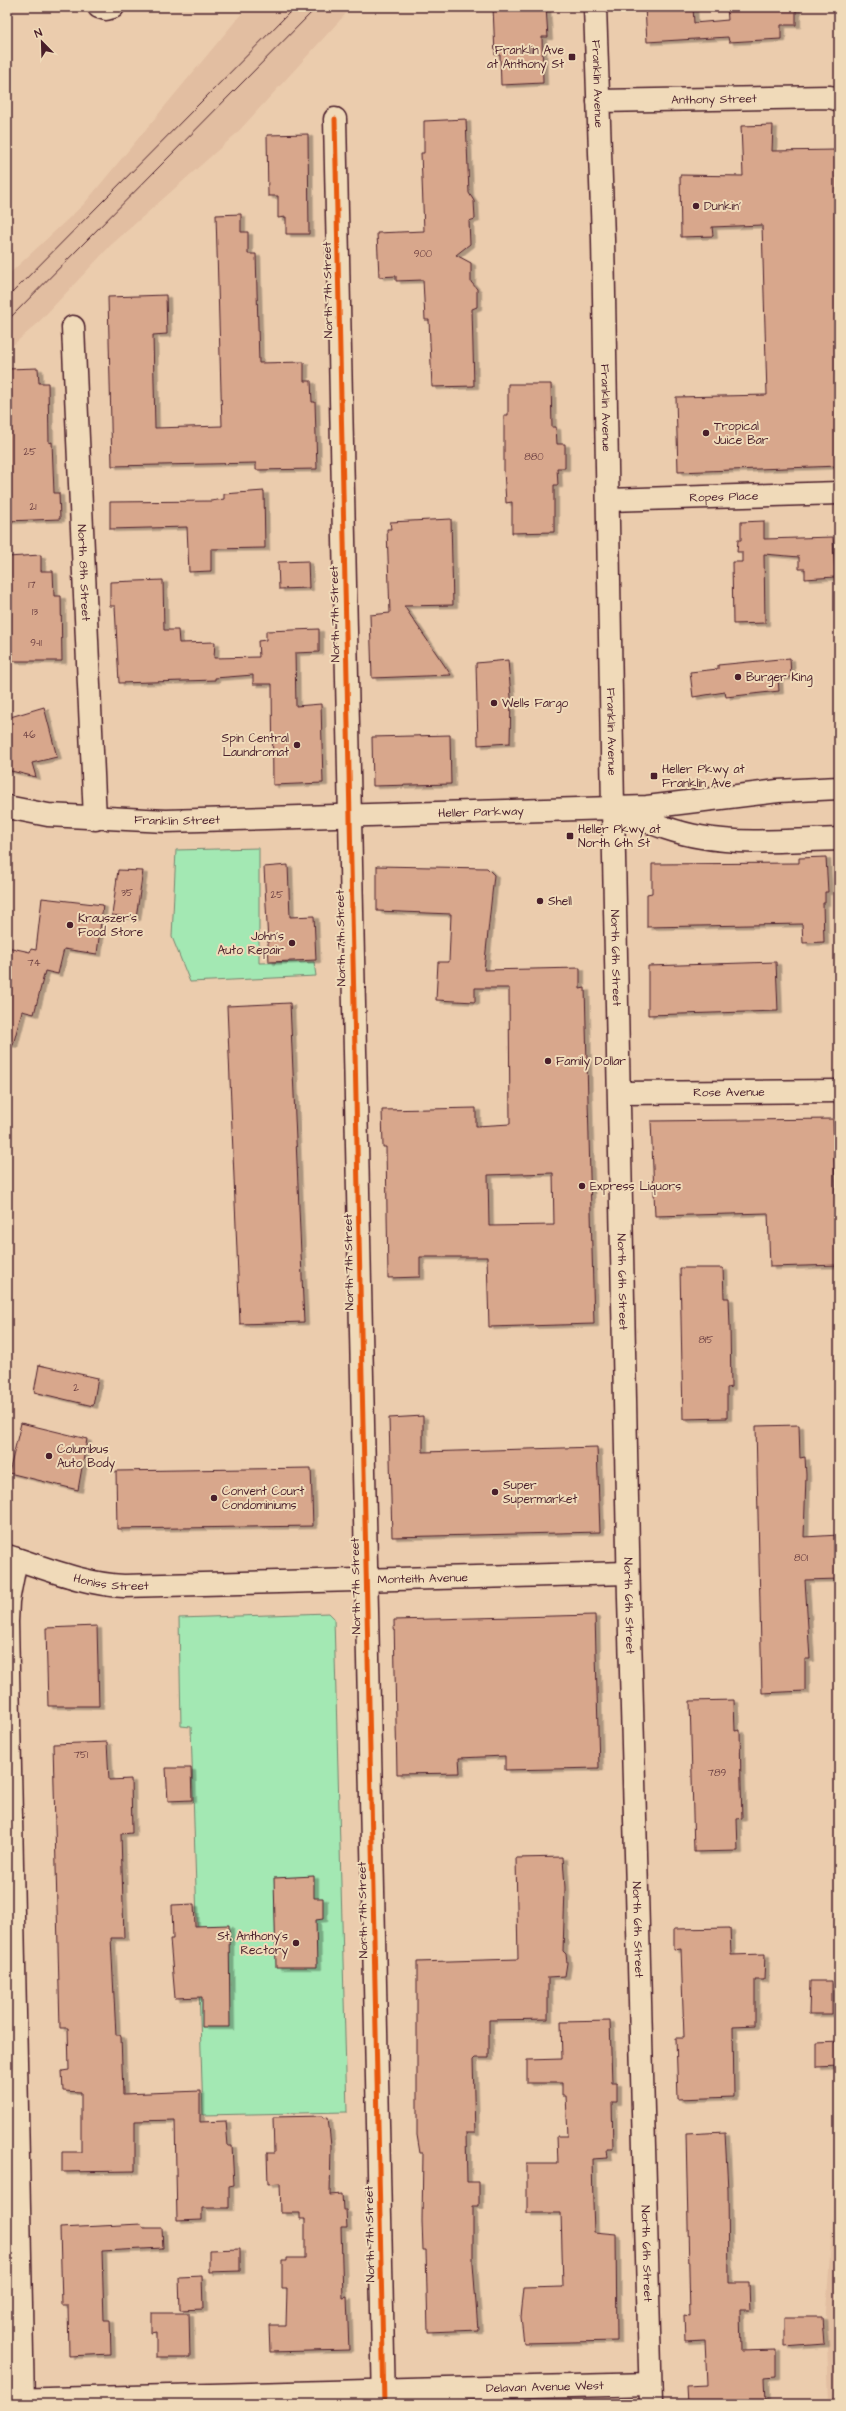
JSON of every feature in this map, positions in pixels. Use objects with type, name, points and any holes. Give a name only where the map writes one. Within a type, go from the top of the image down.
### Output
[{"type":"street","points":[[99,7],[106,9],[113,7]]},
{"type":"street","name":"Franklin Avenue","points":[[595,7],[608,500],[613,808]]},
{"type":"street","name":"Anthony Street","points":[[598,101],[835,99]]},
{"type":"street","name":"North 7th Street","points":[[335,119],[383,2397]]},
{"type":"street","name":"North 8th Street","points":[[73,327],[95,819]]},
{"type":"street","name":"Ropes Place","points":[[608,500],[839,494]]},
{"type":"street","name":"Heller Parkway","points":[[349,814],[613,808],[677,804],[778,791],[839,788]]},
{"type":"street","name":"Franklin Street","points":[[7,807],[48,815],[95,819],[166,821],[349,814]]},
{"type":"street","name":"Heller Parkway","points":[[613,808],[665,828],[702,838],[741,840],[839,839]]},
{"type":"street","name":"North 6th Street","points":[[613,808],[620,1093],[628,1573],[650,2394]]},
{"type":"street","name":"Rose Avenue","points":[[620,1093],[839,1091]]},
{"type":"street","points":[[12,1558],[7,1622],[18,2401]]},
{"type":"street","name":"Honiss Street","points":[[12,1558],[101,1585],[218,1584]]},
{"type":"street","name":"Monteith Avenue","points":[[218,1584],[628,1573]]},
{"type":"street","name":"Delavan Avenue West","points":[[18,2401],[650,2394]]},
{"type":"shaded area","points":[[247,7],[352,7],[236,134],[111,245],[36,325],[7,350],[7,276],[84,204]]},
{"type":"shaded area","points":[[839,2133],[839,2404],[829,2404],[826,2311]]},
{"type":"green space","points":[[259,848],[259,963],[314,962],[316,976],[190,982],[172,937],[176,850]]},
{"type":"green space","points":[[329,1613],[334,1618],[347,2112],[203,2115],[191,1727],[181,1726],[179,1618]]},
{"type":"building","points":[[493,7],[546,7],[548,37],[542,37],[543,83],[501,85],[500,55],[495,55]]},
{"type":"building","points":[[645,7],[693,7],[694,23],[728,20],[727,7],[796,7],[796,25],[781,25],[781,39],[729,42],[728,37],[647,42]]},
{"type":"building","points":[[466,119],[469,193],[474,201],[475,219],[469,221],[470,244],[456,255],[471,263],[471,282],[477,289],[477,307],[472,309],[474,386],[432,387],[429,320],[425,320],[423,280],[396,281],[396,276],[379,277],[377,233],[424,231],[421,153],[424,153],[424,121]]},
{"type":"building","points":[[773,125],[772,151],[836,150],[839,466],[678,472],[676,397],[767,395],[762,225],[712,227],[713,236],[681,237],[680,175],[743,176],[741,126]]},
{"type":"building","points":[[308,134],[309,234],[286,234],[286,217],[278,218],[278,196],[268,196],[267,135]]},
{"type":"building","points":[[241,214],[241,232],[248,232],[248,254],[256,254],[259,363],[304,362],[304,381],[311,381],[312,402],[315,402],[317,469],[256,470],[256,463],[112,466],[108,297],[166,295],[167,334],[153,335],[155,428],[222,426],[216,215]]},
{"type":"building","points":[[38,368],[39,383],[48,383],[49,443],[52,442],[54,493],[59,493],[60,519],[7,521],[7,369]]},
{"type":"building","points":[[508,384],[551,384],[552,427],[556,427],[557,444],[565,444],[565,468],[557,468],[558,485],[554,485],[554,532],[512,533],[512,502],[506,503],[504,470],[504,415],[508,415]]},
{"type":"building","points":[[264,491],[265,548],[211,549],[211,571],[189,572],[187,527],[110,529],[110,502],[211,501],[224,499],[224,494]]},
{"type":"building","points":[[451,519],[453,605],[404,606],[451,675],[372,678],[370,615],[390,613],[387,529],[391,529],[390,522]]},
{"type":"building","points":[[764,521],[764,539],[833,537],[835,577],[805,579],[805,569],[799,569],[799,557],[764,554],[765,623],[733,624],[732,562],[742,562],[742,552],[737,552],[738,540],[741,540],[741,522]]},
{"type":"building","points":[[41,555],[41,571],[53,571],[54,596],[61,596],[62,661],[12,661],[7,557]]},
{"type":"building","points":[[308,561],[309,588],[279,589],[278,562]]},
{"type":"building","points":[[163,580],[164,630],[178,630],[179,643],[215,642],[214,658],[259,657],[258,641],[266,640],[266,631],[319,629],[319,652],[295,653],[296,706],[321,704],[323,783],[273,785],[272,684],[253,684],[253,675],[215,678],[215,680],[119,683],[115,606],[110,606],[110,582]]},
{"type":"building","name":"Burger King","points":[[790,658],[791,677],[778,678],[779,691],[726,697],[725,692],[693,697],[690,672],[718,669],[718,665]]},
{"type":"building","name":"Wells Fargo","points":[[508,660],[511,697],[510,743],[478,745],[476,663]]},
{"type":"building","points":[[44,707],[57,757],[32,763],[36,777],[7,770],[7,718]]},
{"type":"building","points":[[450,735],[451,784],[373,786],[372,737]]},
{"type":"building","points":[[826,857],[828,892],[825,892],[825,903],[823,903],[824,942],[803,943],[802,924],[647,927],[647,894],[652,893],[652,864],[799,863],[799,858]]},
{"type":"building","points":[[288,865],[290,917],[314,916],[316,960],[269,962],[264,867]]},
{"type":"building","points":[[377,866],[487,868],[494,875],[484,970],[580,968],[580,989],[585,988],[594,1324],[489,1327],[487,1257],[420,1257],[420,1277],[388,1278],[386,1147],[383,1147],[382,1110],[476,1108],[476,1126],[510,1124],[509,988],[475,988],[475,1002],[436,1000],[438,962],[449,962],[451,914],[377,911]],"holes":[[[553,1173],[554,1225],[489,1226],[488,1175]]]},
{"type":"building","points":[[118,870],[143,871],[136,918],[112,915]]},
{"type":"building","points":[[42,898],[103,905],[97,954],[64,949],[58,974],[45,971],[34,1014],[22,1011],[13,1045],[7,1044],[7,947],[30,952],[31,949],[36,950]]},
{"type":"building","points":[[776,962],[778,1011],[648,1015],[648,966]]},
{"type":"building","points":[[290,1003],[304,1322],[240,1324],[227,1006]]},
{"type":"building","points":[[833,1119],[836,1216],[839,1216],[839,1265],[770,1267],[768,1213],[655,1216],[651,1121]]},
{"type":"building","points":[[680,1268],[723,1268],[724,1298],[729,1298],[730,1327],[731,1387],[727,1388],[727,1418],[683,1419]]},
{"type":"building","points":[[39,1365],[98,1378],[93,1406],[34,1392]]},
{"type":"building","name":"Super Supermarket","points":[[423,1416],[423,1452],[597,1447],[600,1532],[392,1537],[389,1418]]},
{"type":"building","name":"Columbus Auto Body","points":[[21,1423],[87,1439],[78,1490],[9,1473]]},
{"type":"building","points":[[799,1425],[800,1458],[805,1457],[806,1475],[804,1537],[839,1535],[839,1579],[805,1580],[810,1659],[805,1659],[805,1691],[762,1693],[756,1426]]},
{"type":"building","name":"Convent Court Condominiums","points":[[311,1468],[313,1526],[117,1529],[116,1471]]},
{"type":"building","points":[[595,1615],[599,1768],[505,1770],[505,1756],[459,1758],[460,1773],[397,1774],[394,1620]]},
{"type":"building","points":[[97,1626],[99,1706],[48,1706],[46,1628]]},
{"type":"building","points":[[734,1700],[735,1731],[740,1730],[742,1818],[737,1819],[738,1851],[694,1852],[690,1701]]},
{"type":"building","points":[[107,1742],[109,1780],[131,1779],[132,1833],[121,1834],[124,1938],[111,1938],[116,2035],[120,2035],[121,2037],[123,2094],[200,2091],[200,2122],[226,2121],[228,2146],[232,2146],[234,2185],[229,2186],[229,2208],[202,2208],[202,2220],[177,2221],[175,2120],[135,2121],[135,2171],[62,2172],[62,2152],[81,2152],[81,2092],[63,2091],[62,2071],[69,2070],[68,2028],[60,2028],[53,1744]]},
{"type":"building","points":[[166,1768],[191,1768],[192,1800],[168,1801]]},
{"type":"building","points":[[563,1857],[565,1888],[563,1951],[566,1954],[567,1963],[565,1976],[548,1977],[548,2019],[489,2020],[489,2058],[475,2058],[473,2060],[475,2133],[466,2133],[467,2182],[479,2182],[479,2206],[473,2206],[473,2264],[478,2330],[428,2332],[426,2250],[423,2250],[422,2221],[423,2153],[420,2153],[417,2135],[417,1962],[518,1959],[516,1858]]},
{"type":"building","name":"St. Anthony's Rectory","points":[[314,1876],[314,1898],[323,1898],[323,1919],[316,1920],[317,1967],[276,1967],[274,1878]]},
{"type":"building","points":[[194,1904],[195,1926],[229,1925],[230,2027],[202,2027],[202,1997],[175,1998],[170,1939],[173,1939],[172,1905]]},
{"type":"building","points":[[730,1928],[731,1955],[765,1954],[764,1980],[755,1980],[755,2025],[733,2026],[734,2097],[678,2099],[676,2038],[684,2038],[681,1949],[674,1950],[674,1929]]},
{"type":"building","points":[[810,1981],[832,1981],[832,2014],[809,2014]]},
{"type":"building","points":[[610,2021],[612,2083],[617,2083],[617,2102],[612,2102],[613,2149],[607,2149],[608,2158],[592,2159],[594,2232],[616,2234],[617,2341],[524,2343],[521,2317],[524,2288],[563,2287],[561,2213],[527,2213],[527,2164],[558,2164],[557,2136],[568,2136],[566,2096],[562,2096],[562,2083],[527,2083],[527,2060],[562,2059],[561,2022]]},
{"type":"building","points":[[839,2042],[839,2066],[817,2067],[817,2043]]},
{"type":"building","points":[[323,2116],[323,2118],[328,2117],[331,2146],[330,2195],[342,2194],[343,2210],[346,2210],[347,2228],[341,2228],[343,2298],[347,2297],[349,2350],[270,2352],[269,2325],[286,2325],[287,2289],[282,2289],[282,2261],[287,2261],[287,2258],[305,2258],[305,2219],[300,2219],[300,2213],[281,2213],[280,2183],[268,2184],[267,2153],[274,2153],[273,2117]]},
{"type":"building","points":[[725,2132],[728,2190],[729,2283],[749,2283],[750,2310],[740,2310],[741,2351],[776,2350],[776,2376],[765,2377],[766,2404],[687,2404],[686,2386],[707,2385],[705,2340],[685,2341],[684,2315],[690,2316],[686,2134]]},
{"type":"building","points":[[141,2224],[143,2228],[162,2228],[163,2248],[102,2251],[104,2320],[110,2320],[111,2354],[69,2356],[68,2305],[62,2305],[60,2228]]},
{"type":"building","points":[[240,2249],[240,2271],[209,2272],[209,2250]]},
{"type":"building","points":[[202,2276],[203,2309],[180,2310],[179,2277]]},
{"type":"building","points":[[151,2313],[189,2313],[190,2357],[156,2357],[156,2332],[151,2333]]},
{"type":"building","points":[[785,2317],[822,2317],[824,2344],[785,2347]]},
{"type":"tram line","points":[[7,298],[295,7]]},
{"type":"tram line","points":[[7,321],[317,7]]},
{"type":"cycle path","points":[[335,119],[384,2404]]},
{"type":"place","name":"Franklin Ave at Anthony St","points":[[572,57]]},
{"type":"place","name":"Dunkin'","points":[[696,206]]},
{"type":"place","name":"Tropical Juice Bar","points":[[706,433]]},
{"type":"place","name":"Burger King","points":[[738,677]]},
{"type":"place","name":"Wells Fargo","points":[[494,703]]},
{"type":"place","name":"Spin Central Laundromat","points":[[297,745]]},
{"type":"place","name":"Heller Pkwy at Franklin Ave","points":[[654,776]]},
{"type":"place","name":"Heller Pkwy at North 6th St","points":[[570,836]]},
{"type":"place","name":"Shell","points":[[540,901]]},
{"type":"place","name":"Krauszer's Food Store","points":[[70,925]]},
{"type":"place","name":"John's Auto Repair","points":[[292,943]]},
{"type":"place","name":"Family Dollar","points":[[548,1061]]},
{"type":"place","name":"Express Liquors","points":[[582,1186]]},
{"type":"place","name":"Columbus Auto Body","points":[[49,1456]]},
{"type":"place","name":"Super Supermarket","points":[[495,1492]]},
{"type":"place","name":"Convent Court Condominiums","points":[[214,1498]]},
{"type":"place","name":"St. Anthony's Rectory","points":[[296,1943]]}]
